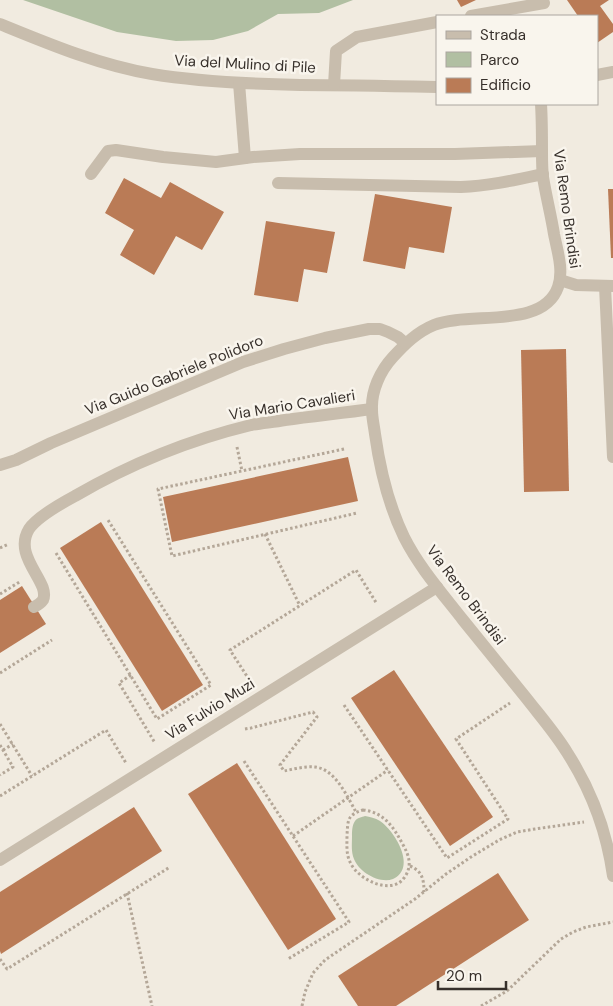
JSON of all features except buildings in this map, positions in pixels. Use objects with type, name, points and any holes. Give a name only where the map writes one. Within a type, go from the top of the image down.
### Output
[{"type":"street","points":[[477,15],[544,3]]},
{"type":"street","points":[[334,85],[336,51],[357,37],[436,22]]},
{"type":"street","name":"Via del Mulino di Pile","points":[[0,24],[45,43],[150,74],[200,81],[239,83],[436,86]]},
{"type":"street","points":[[598,75],[613,72]]},
{"type":"street","points":[[239,83],[245,158]]},
{"type":"street","name":"Via Remo Brindisi","points":[[541,105],[542,174],[560,264],[560,280],[557,290],[551,299],[542,306],[521,314],[452,320],[436,324],[420,332],[405,343],[389,361],[378,378],[373,395],[372,409],[379,460],[386,489],[404,538],[437,587],[547,724],[567,752],[589,793],[607,846],[613,876]]},
{"type":"street","points":[[91,174],[108,151],[116,150],[216,162],[300,154],[455,154],[542,151]]},
{"type":"street","points":[[278,183],[461,187],[506,183],[542,174]]},
{"type":"street","points":[[560,280],[576,285],[609,286],[613,457]]},
{"type":"street","name":"Via Guido Gabriele Polidoro","points":[[0,465],[16,460],[51,443],[243,362],[284,348],[369,329],[380,329],[388,332],[405,343]]},
{"type":"street","name":"Via Mario Cavalieri","points":[[34,607],[42,602],[44,592],[29,564],[25,552],[25,541],[29,530],[37,520],[64,502],[129,467],[161,453],[202,439],[262,423],[372,409]]},
{"type":"street","name":"Via Fulvio Muzi","points":[[0,860],[437,587]]},
{"type":"path","points":[[233,430],[242,471]]},
{"type":"path","points":[[344,449],[158,489],[172,556],[357,513]]},
{"type":"path","points":[[56,553],[157,718],[211,685],[108,520]]},
{"type":"path","points":[[265,534],[300,606]]},
{"type":"path","points":[[260,697],[230,650],[356,570],[386,619]]},
{"type":"path","points":[[0,594],[34,572]]},
{"type":"path","points":[[0,673],[52,640]]},
{"type":"path","points":[[131,675],[118,684],[163,757]]},
{"type":"path","points":[[344,705],[448,858],[508,818],[456,739],[522,693]]},
{"type":"path","points":[[231,716],[236,724],[245,729],[314,712],[317,717],[280,765],[284,771],[306,767],[321,768],[336,780],[356,812]]},
{"type":"path","points":[[0,724],[32,776]]},
{"type":"path","points":[[0,796],[106,730],[134,776]]},
{"type":"path","points":[[3,750],[13,744]]},
{"type":"path","points":[[0,745],[13,767],[0,775]]},
{"type":"path","points":[[244,761],[349,922],[288,958]]},
{"type":"path","points":[[293,836],[388,770]]},
{"type":"path","points":[[370,810],[379,814],[394,828],[407,850],[410,866],[402,881],[396,885],[380,885],[372,882],[359,874],[350,862],[347,853],[348,821],[350,815],[356,812],[370,810]]},
{"type":"path","points":[[302,1006],[305,992],[313,973],[325,960],[424,892],[471,857],[499,840],[517,832],[599,820]]},
{"type":"path","points":[[410,866],[419,872],[422,877],[424,892]]},
{"type":"path","points":[[0,968],[7,969],[170,867]]},
{"type":"path","points":[[127,894],[152,1006]]},
{"type":"path","points":[[481,1006],[506,991],[561,939],[586,927],[613,922]]},
{"type":"path","points":[[0,959],[7,969]]},
{"type":"green space","points":[[23,0],[353,0],[319,13],[278,14],[248,31],[213,40],[176,41],[117,32]]},
{"type":"green space","points":[[365,816],[378,820],[386,826],[397,840],[401,849],[404,858],[403,867],[400,874],[393,879],[382,880],[370,876],[360,868],[354,859],[352,854],[353,826],[356,820]]}]
